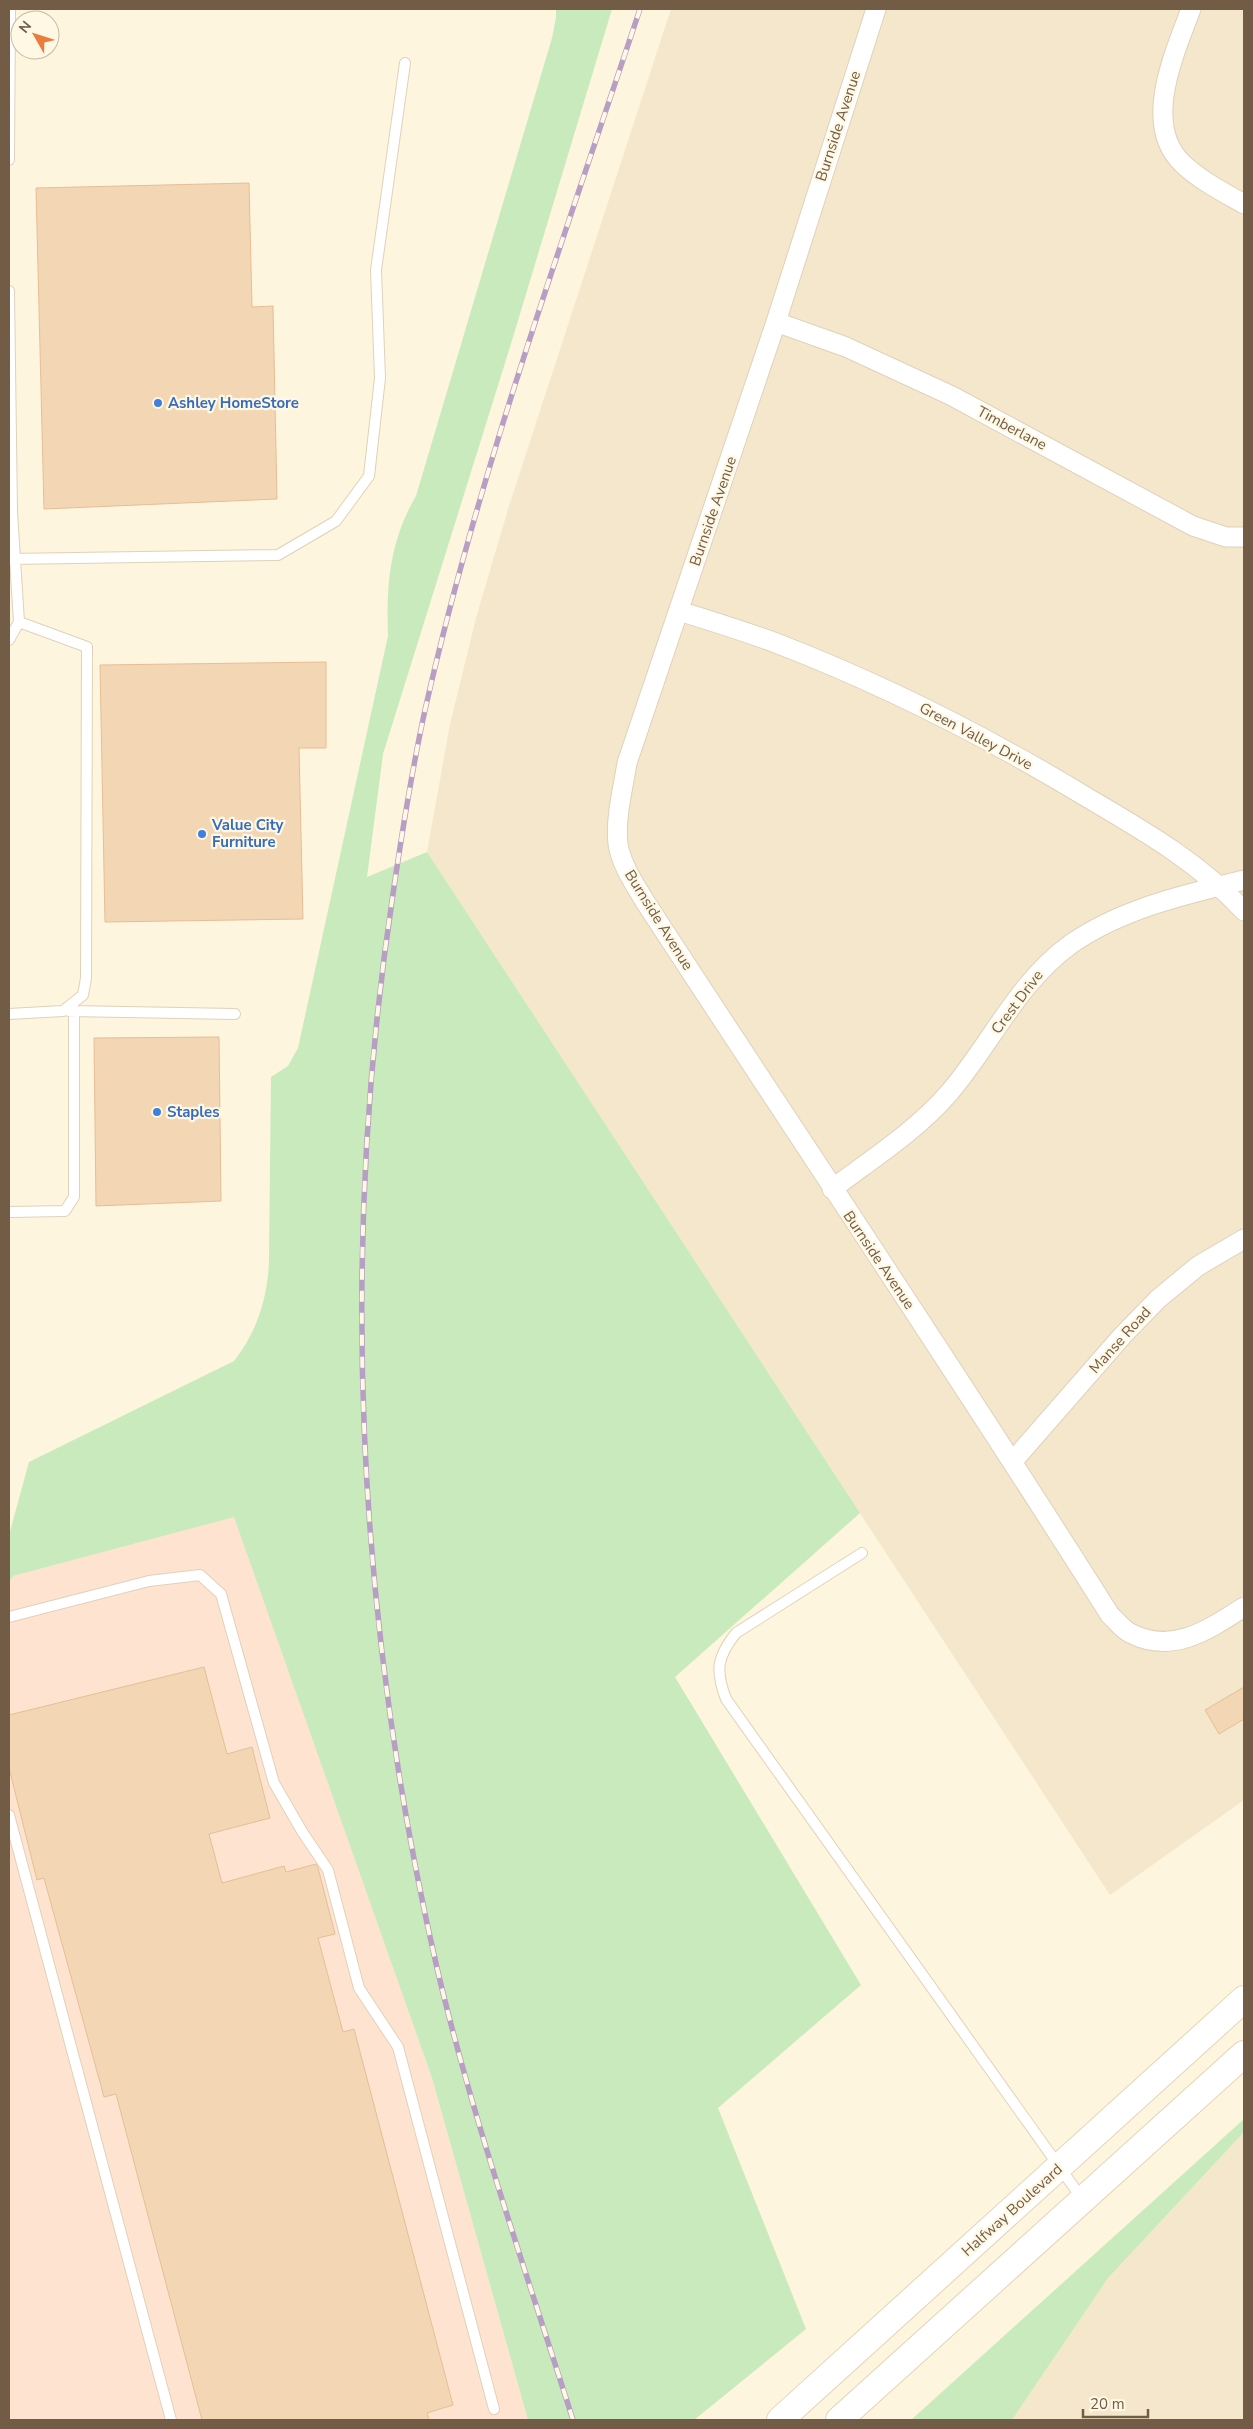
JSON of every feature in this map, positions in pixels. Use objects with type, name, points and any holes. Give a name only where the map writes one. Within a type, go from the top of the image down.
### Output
[{"type":"main road","name":"Halfway Boulevard","points":[[780,2420],[1244,1999]]},
{"type":"main road","points":[[839,2420],[1244,2054]]},
{"type":"street","name":"Burnside Avenue","points":[[876,9],[776,322],[627,763],[619,818],[618,844],[627,869],[644,900],[832,1189],[1013,1461],[1110,1614],[1128,1632],[1152,1642],[1176,1642],[1211,1628],[1244,1607]]},
{"type":"street","points":[[1191,9],[1174,53],[1164,91],[1163,121],[1170,146],[1182,164],[1207,183],[1244,204]]},
{"type":"street","name":"Timberlane","points":[[776,322],[846,347],[952,396],[1193,526],[1226,537],[1244,537]]},
{"type":"street","name":"Green Valley Drive","points":[[679,611],[775,643],[865,680],[954,722],[1050,775],[1155,837],[1220,886],[1244,911]]},
{"type":"street","name":"Crest Drive","points":[[832,1189],[917,1125],[948,1094],[974,1061],[1013,1002],[1042,968],[1072,944],[1112,922],[1157,904],[1244,880]]},
{"type":"street","name":"Manse Road","points":[[1013,1461],[1158,1299],[1198,1266],[1244,1240]]},
{"type":"lane","points":[[9,160],[10,36]]},
{"type":"lane","points":[[12,559],[278,555],[336,521],[369,476],[380,378],[376,270],[405,63]]},
{"type":"lane","points":[[9,291],[12,559],[19,622],[9,640]]},
{"type":"lane","points":[[9,1212],[65,1211],[74,1197],[69,1011],[83,995],[86,978],[87,647],[19,622]]},
{"type":"lane","points":[[9,1014],[69,1011],[235,1014]]},
{"type":"lane","points":[[862,1553],[736,1633],[725,1646],[720,1659],[718,1679],[726,1699],[1084,2200]]},
{"type":"lane","points":[[9,1617],[149,1581],[200,1575],[221,1594],[274,1783],[303,1833],[328,1870],[359,1988],[398,2047],[494,2410]]},
{"type":"lane","points":[[9,1815],[171,2420]]},
{"type":"shaded area","points":[[671,9],[1244,9],[1244,1800],[1110,1895],[427,852],[450,724],[476,618],[509,506]]},
{"type":"shaded area","points":[[234,1516],[432,2078],[528,2420],[9,2420],[9,1580],[13,1576]]},
{"type":"shaded area","points":[[1244,2132],[1244,2420],[1012,2420],[1108,2278]]},
{"type":"green space","points":[[556,9],[612,9],[510,347],[383,754],[367,877],[427,852],[860,1513],[675,1677],[861,1985],[718,2108],[806,2329],[694,2420],[528,2420],[432,2078],[234,1517],[13,1576],[9,1582],[9,1535],[29,1462],[234,1361],[249,1338],[260,1314],[264,1301],[269,1260],[271,1077],[288,1066],[298,1048],[388,636],[389,581],[395,546],[400,529],[416,496],[552,38]]},
{"type":"green space","points":[[1244,2119],[1244,2132],[1108,2278],[1012,2420],[911,2420]]},
{"type":"building","name":"Ashley HomeStore","points":[[249,183],[252,307],[273,306],[277,499],[44,509],[36,188]]},
{"type":"building","name":"Value City Furniture","points":[[326,662],[326,748],[299,748],[303,919],[105,922],[100,665]]},
{"type":"building","name":"Staples","points":[[219,1037],[221,1201],[96,1206],[94,1038]]},
{"type":"building","points":[[204,1667],[227,1754],[252,1747],[270,1818],[209,1834],[222,1883],[284,1866],[286,1872],[316,1864],[318,1868],[335,1934],[318,1938],[343,2032],[354,2029],[453,2405],[427,2413],[429,2420],[202,2420],[116,2094],[104,2097],[44,1878],[37,1880],[9,1768],[9,1715]]},
{"type":"building","points":[[1244,1687],[1244,1719],[1219,1734],[1205,1710]]},
{"type":"railway","points":[[573,2420],[483,2139],[451,2025],[437,1968],[410,1836],[388,1702],[373,1568],[364,1433],[362,1298],[366,1163],[376,1028],[400,848],[425,710],[447,621],[496,444],[552,270],[640,9]]},
{"type":"place","name":"Ashley HomeStore","points":[[158,403]]},
{"type":"place","name":"Value City Furniture","points":[[202,834]]},
{"type":"place","name":"Staples","points":[[157,1112]]}]
